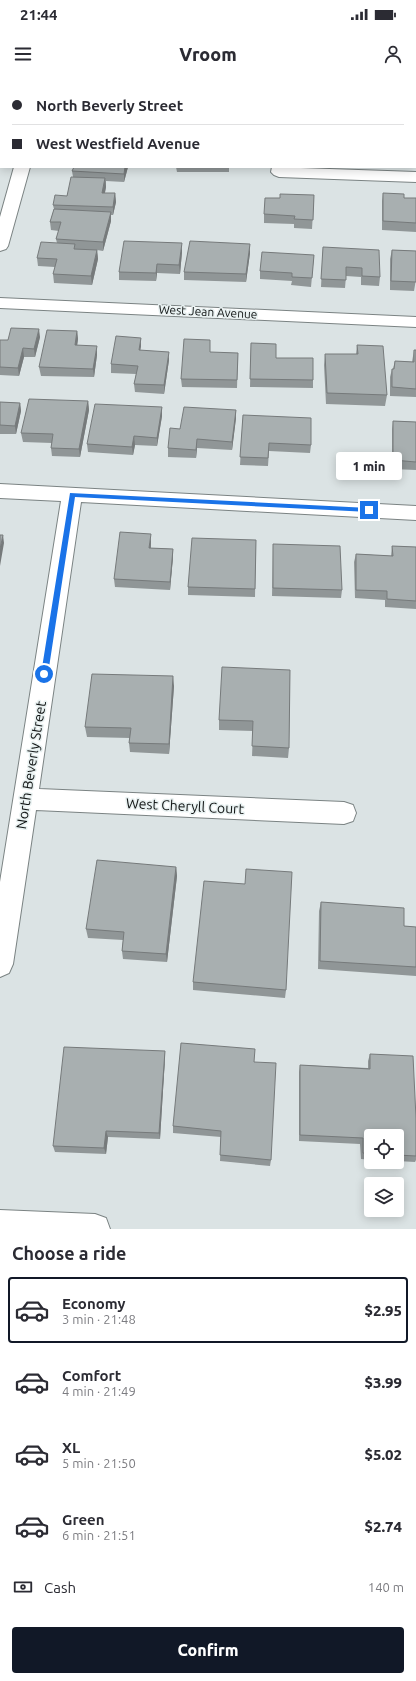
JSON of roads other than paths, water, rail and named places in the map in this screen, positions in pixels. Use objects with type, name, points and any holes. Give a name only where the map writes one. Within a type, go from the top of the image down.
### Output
[{"type":"street","points":[[0,246],[22,168]]},
{"type":"street","points":[[280,169],[416,177]]},
{"type":"street","name":"West Jean Avenue","points":[[0,303],[416,322]]},
{"type":"street","points":[[0,492],[416,512]]},
{"type":"street","name":"North Beverly Street","points":[[0,964],[72,495]]},
{"type":"street","name":"West Cheryll Court","points":[[25,799],[344,813]]},
{"type":"street","points":[[0,1225],[95,1229]]}]
